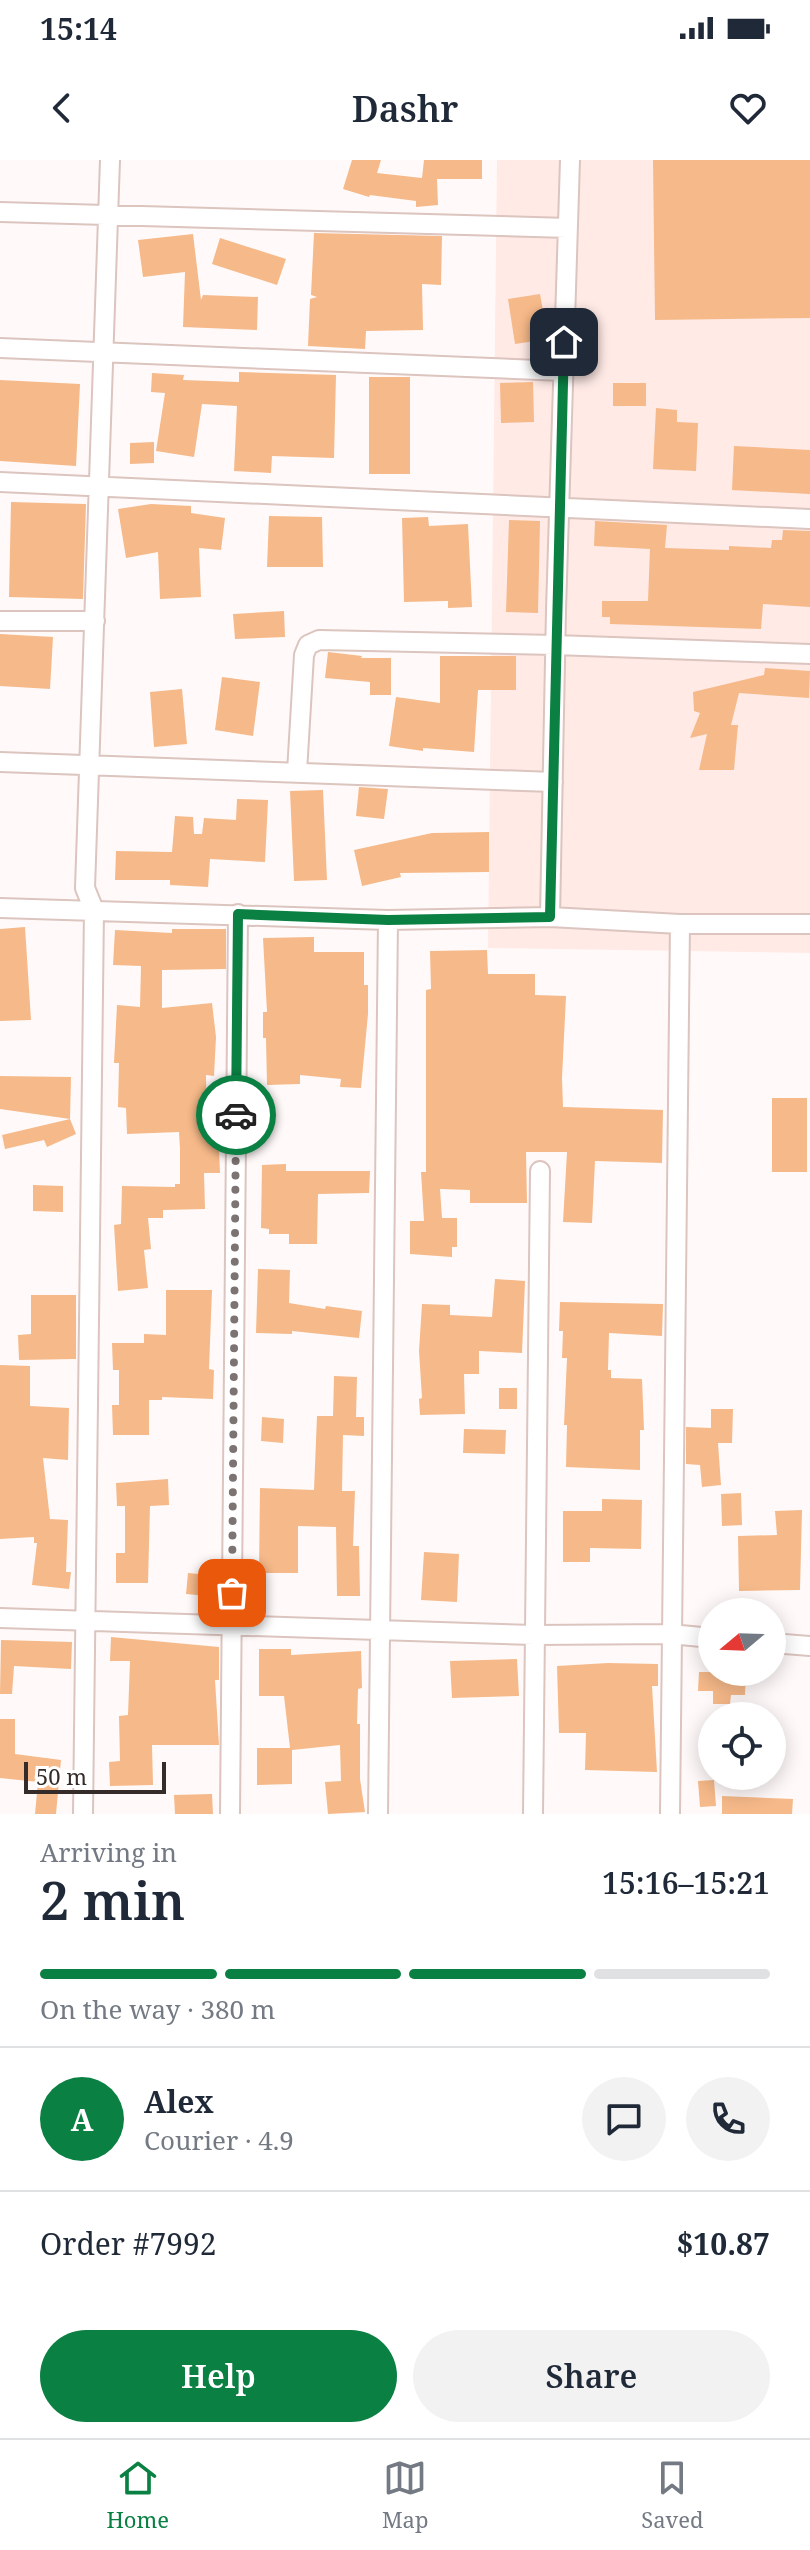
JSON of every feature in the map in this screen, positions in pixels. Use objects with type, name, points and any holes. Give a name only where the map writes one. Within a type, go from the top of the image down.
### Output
[{"type":"street","points":[[83,1814],[94,910],[85,888],[110,160]]},
{"type":"street","points":[[550,917],[570,160]]},
{"type":"street","points":[[0,212],[568,228]]},
{"type":"street","points":[[0,348],[563,371]]},
{"type":"street","points":[[0,482],[810,519]]},
{"type":"street","points":[[0,621],[95,621]]},
{"type":"street","points":[[297,772],[304,655],[308,645],[319,640],[810,654]]},
{"type":"street","points":[[0,762],[553,782]]},
{"type":"street","points":[[0,908],[388,920],[550,917],[680,924],[810,924]]},
{"type":"street","points":[[230,1814],[238,914]]},
{"type":"street","points":[[378,1814],[388,920]]},
{"type":"street","points":[[670,1814],[680,924]]},
{"type":"street","points":[[533,1814],[540,1171]]},
{"type":"street","points":[[0,1618],[534,1635],[698,1637]]},
{"type":"street","points":[[786,1644],[810,1646]]},
{"type":"shaded area","points":[[497,160],[810,160],[810,953],[488,948]]},
{"type":"building","points":[[352,160],[381,160],[377,173],[422,178],[424,160],[482,160],[482,179],[437,179],[438,205],[416,207],[416,201],[369,197],[343,189]]},
{"type":"building","points":[[653,160],[810,160],[810,318],[655,320]]},
{"type":"building","points":[[314,233],[442,236],[441,285],[422,284],[423,330],[366,331],[365,349],[308,346],[310,299],[317,297],[311,295]]},
{"type":"building","points":[[193,234],[201,300],[203,295],[258,297],[257,330],[183,327],[185,272],[143,277],[138,240]]},
{"type":"building","points":[[220,238],[286,259],[277,285],[212,264]]},
{"type":"building","points":[[540,294],[548,339],[515,344],[508,299]]},
{"type":"building","points":[[239,372],[336,375],[334,458],[272,456],[271,473],[234,471],[237,406],[202,404],[194,457],[156,451],[165,393],[151,392],[152,373],[184,375],[183,380],[239,382]]},
{"type":"building","points":[[369,377],[410,377],[410,474],[369,474]]},
{"type":"building","points":[[0,380],[80,384],[76,466],[0,461]]},
{"type":"building","points":[[533,382],[534,422],[501,423],[500,383]]},
{"type":"building","points":[[613,383],[646,383],[646,406],[613,406]]},
{"type":"building","points":[[656,408],[677,410],[677,422],[698,423],[696,471],[653,469]]},
{"type":"building","points":[[154,442],[154,463],[130,464],[130,443]]},
{"type":"building","points":[[734,446],[810,450],[810,494],[732,490]]},
{"type":"building","points":[[11,502],[86,504],[83,599],[9,597]]},
{"type":"building","points":[[151,504],[191,506],[191,513],[225,518],[221,550],[199,548],[201,597],[160,599],[158,552],[126,558],[118,509]]},
{"type":"building","points":[[269,516],[322,517],[323,567],[267,567]]},
{"type":"building","points":[[428,517],[429,526],[468,524],[472,607],[448,608],[448,601],[404,602],[402,518]]},
{"type":"building","points":[[509,520],[540,521],[538,613],[506,612]]},
{"type":"building","points":[[595,521],[667,525],[665,548],[771,548],[772,540],[782,540],[783,530],[810,531],[810,607],[763,604],[761,629],[610,624],[610,617],[602,617],[602,601],[648,601],[650,549],[594,546]]},
{"type":"building","points":[[284,611],[285,637],[235,639],[233,614]]},
{"type":"building","points":[[0,634],[53,637],[50,689],[0,686]]},
{"type":"building","points":[[328,652],[361,658],[391,658],[391,695],[370,695],[370,682],[325,678]]},
{"type":"building","points":[[440,656],[516,656],[516,690],[478,690],[474,752],[423,748],[423,751],[389,746],[396,697],[440,703]]},
{"type":"building","points":[[765,668],[810,671],[809,698],[739,693],[731,725],[738,725],[734,770],[699,770],[707,734],[690,738],[700,713],[694,711],[693,692],[764,675]]},
{"type":"building","points":[[222,677],[260,682],[253,736],[215,730]]},
{"type":"building","points":[[182,689],[187,744],[154,747],[150,692]]},
{"type":"building","points":[[359,787],[388,789],[384,819],[356,816]]},
{"type":"building","points":[[323,790],[327,880],[294,881],[290,791]]},
{"type":"building","points":[[237,799],[268,800],[265,862],[210,859],[208,887],[170,885],[170,880],[115,880],[116,851],[172,852],[175,816],[193,817],[194,834],[202,834],[204,818],[236,820]]},
{"type":"building","points":[[489,832],[489,872],[400,873],[401,877],[362,886],[354,850],[432,833]]},
{"type":"building","points":[[25,927],[31,1020],[0,1021],[0,929]]},
{"type":"building","points":[[172,929],[226,929],[226,969],[162,970],[162,1008],[212,1003],[216,1037],[214,1076],[206,1075],[207,1124],[218,1124],[220,1173],[204,1173],[205,1209],[163,1210],[163,1218],[148,1218],[151,1249],[144,1250],[148,1288],[118,1291],[114,1225],[121,1224],[122,1186],[175,1187],[175,1184],[180,1184],[180,1149],[179,1132],[127,1134],[126,1108],[118,1107],[119,1063],[114,1063],[117,1005],[140,1007],[141,966],[113,965],[115,930],[172,933]]},
{"type":"building","points":[[314,937],[314,952],[364,952],[368,1014],[361,1088],[340,1087],[341,1079],[300,1075],[300,1084],[267,1085],[266,1038],[263,1038],[263,1012],[267,1012],[263,938]]},
{"type":"building","points":[[487,950],[488,974],[535,974],[535,995],[566,996],[563,1107],[663,1110],[662,1163],[595,1161],[592,1223],[563,1222],[567,1152],[526,1152],[527,1203],[470,1203],[470,1190],[440,1189],[442,1218],[457,1218],[457,1247],[452,1247],[452,1257],[410,1254],[410,1221],[424,1221],[421,1172],[426,1172],[426,990],[431,989],[430,951]]},
{"type":"building","points":[[0,1076],[71,1077],[70,1119],[0,1109]]},
{"type":"building","points":[[772,1098],[807,1098],[807,1172],[772,1172]]},
{"type":"building","points":[[70,1119],[76,1134],[47,1147],[44,1140],[5,1149],[2,1135]]},
{"type":"building","points":[[286,1164],[286,1171],[370,1171],[369,1193],[318,1194],[317,1244],[289,1244],[289,1234],[269,1234],[269,1229],[261,1228],[262,1165]]},
{"type":"building","points":[[33,1185],[63,1186],[63,1212],[33,1211]]},
{"type":"building","points":[[258,1269],[290,1270],[289,1303],[362,1311],[359,1338],[292,1331],[292,1334],[256,1333]]},
{"type":"building","points":[[495,1279],[525,1281],[522,1353],[479,1351],[479,1374],[464,1374],[465,1414],[420,1415],[422,1304],[450,1305],[450,1315],[492,1317]]},
{"type":"building","points":[[166,1290],[212,1290],[209,1369],[214,1370],[213,1399],[162,1397],[162,1400],[149,1400],[149,1435],[113,1435],[112,1405],[119,1405],[119,1370],[113,1370],[112,1343],[144,1343],[144,1334],[166,1335]]},
{"type":"building","points":[[31,1295],[76,1295],[76,1359],[19,1360],[18,1335],[31,1334]]},
{"type":"building","points":[[560,1302],[663,1304],[662,1336],[609,1333],[608,1370],[611,1370],[611,1378],[642,1379],[644,1430],[640,1430],[640,1470],[566,1467],[567,1358],[562,1358]]},
{"type":"building","points":[[0,1365],[30,1366],[30,1406],[69,1408],[68,1460],[43,1458],[50,1519],[68,1520],[66,1572],[71,1572],[69,1589],[32,1585],[37,1543],[34,1543],[34,1537],[0,1539]]},
{"type":"building","points":[[334,1376],[357,1377],[356,1417],[364,1417],[364,1436],[343,1435],[342,1491],[355,1491],[353,1546],[359,1546],[360,1596],[337,1596],[336,1527],[298,1526],[298,1573],[259,1573],[260,1488],[314,1490],[317,1416],[333,1416]]},
{"type":"building","points":[[499,1388],[517,1388],[517,1409],[499,1409]]},
{"type":"building","points":[[711,1409],[733,1409],[732,1443],[718,1443],[721,1485],[702,1487],[700,1465],[686,1464],[686,1427],[711,1428]]},
{"type":"building","points":[[262,1417],[284,1419],[283,1443],[261,1441]]},
{"type":"building","points":[[464,1429],[506,1430],[505,1454],[463,1453]]},
{"type":"building","points":[[168,1479],[169,1505],[150,1506],[148,1583],[116,1583],[116,1553],[125,1553],[125,1506],[117,1506],[116,1483]]},
{"type":"building","points":[[741,1493],[742,1525],[722,1526],[721,1494]]},
{"type":"building","points":[[602,1499],[642,1500],[641,1549],[590,1548],[590,1562],[563,1562],[563,1511],[602,1511]]},
{"type":"building","points":[[802,1510],[800,1590],[739,1591],[738,1536],[777,1535],[775,1511]]},
{"type":"building","points":[[424,1552],[459,1554],[457,1602],[421,1600]]},
{"type":"building","points":[[188,1573],[220,1576],[220,1597],[186,1594]]},
{"type":"building","points":[[111,1637],[219,1647],[219,1680],[215,1680],[219,1745],[152,1745],[153,1785],[110,1786],[109,1762],[120,1761],[119,1716],[128,1715],[130,1661],[110,1661]]},
{"type":"building","points":[[1,1640],[72,1642],[71,1669],[14,1666],[12,1694],[0,1694]]},
{"type":"building","points":[[259,1649],[291,1649],[291,1655],[361,1651],[362,1688],[358,1689],[357,1724],[360,1724],[360,1779],[365,1812],[328,1814],[325,1782],[341,1781],[340,1745],[292,1750],[292,1784],[257,1785],[257,1748],[290,1748],[284,1696],[259,1696]]},
{"type":"building","points":[[517,1659],[519,1696],[452,1698],[450,1661]]},
{"type":"building","points":[[658,1664],[658,1686],[652,1686],[657,1772],[585,1770],[586,1733],[559,1733],[557,1666]]},
{"type":"building","points":[[698,1686],[745,1686],[745,1695],[731,1695],[730,1702],[713,1702],[713,1691],[698,1691]]},
{"type":"building","points":[[0,1719],[15,1719],[15,1754],[61,1760],[56,1814],[35,1814],[38,1782],[0,1778]]},
{"type":"building","points":[[699,1790],[715,1790],[716,1806],[700,1807]]},
{"type":"building","points":[[212,1794],[213,1814],[175,1814],[174,1795]]},
{"type":"building","points":[[722,1796],[793,1799],[792,1814],[722,1814]]},
{"type":"way so far","points":[[232,1593],[236,1115]]},
{"type":"route","points":[[236,1115],[238,914],[388,920],[550,917],[564,342]]}]
